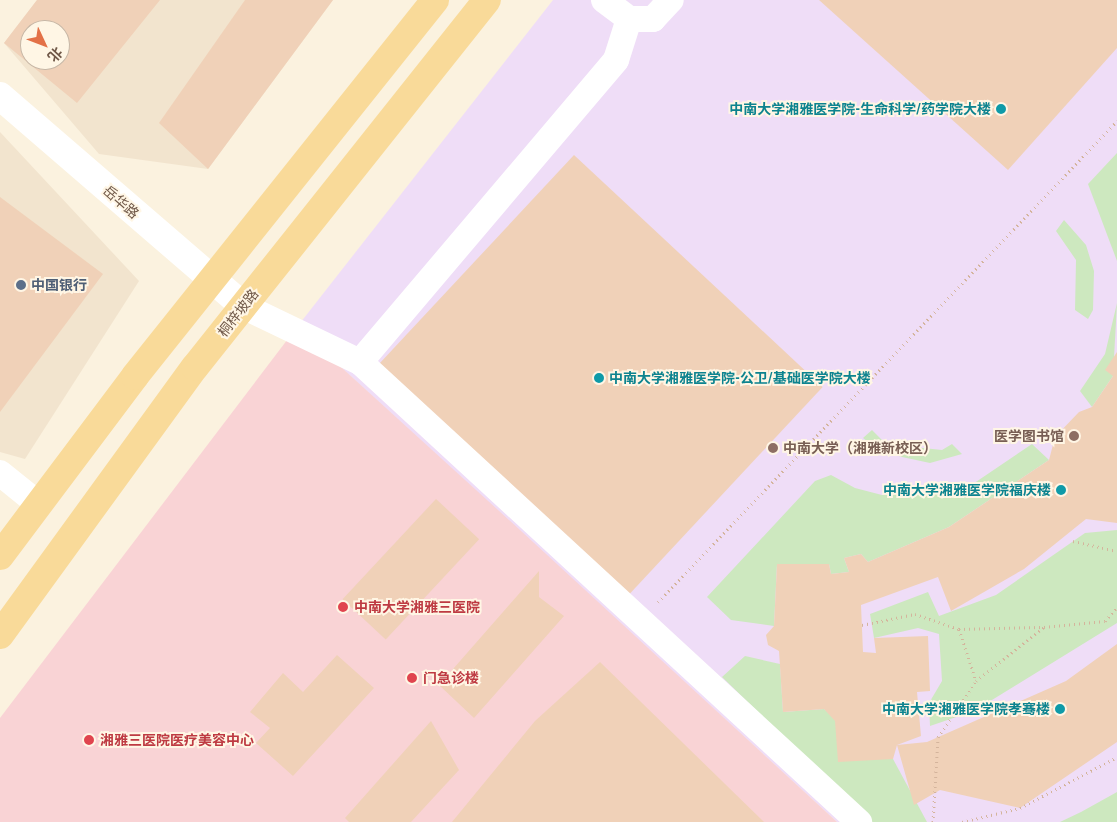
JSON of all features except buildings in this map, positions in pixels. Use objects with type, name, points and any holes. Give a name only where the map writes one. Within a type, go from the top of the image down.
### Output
[{"type":"main road","points":[[0,556],[37,503],[435,0]]},
{"type":"main road","name":"桐梓坡路","points":[[0,636],[100,493],[243,306],[487,0]]},
{"type":"street","points":[[604,0],[629,19],[653,19],[671,0]]},
{"type":"street","points":[[360,362],[616,60],[629,19]]},
{"type":"street","name":"岳华路","points":[[0,96],[211,281],[243,306]]},
{"type":"street","points":[[243,306],[360,362],[859,822]]},
{"type":"street","points":[[0,473],[37,503]]},
{"type":"path","points":[[640,621],[1117,121]]},
{"type":"path","points":[[1073,541],[1117,551]]},
{"type":"path","points":[[862,625],[915,614],[959,629],[1044,627],[1105,621],[1117,607]]},
{"type":"path","points":[[934,822],[938,737],[976,680],[1044,627]]},
{"type":"path","points":[[959,629],[976,680]]},
{"type":"path","points":[[962,822],[1020,808],[1117,757]]},
{"type":"shaded area","points":[[37,0],[333,0],[208,169],[99,154],[27,70],[70,70],[70,20],[22,20]]},
{"type":"shaded area","name":"中南大学（湘雅新校区）","points":[[553,0],[1117,0],[1117,822],[837,822],[297,327]]},
{"type":"shaded area","points":[[20,22],[20,62],[4,43]]},
{"type":"shaded area","points":[[0,132],[139,281],[25,459],[0,452]]},
{"type":"shaded area","name":"中南大学湘雅三医院","points":[[297,327],[837,822],[0,822],[0,718]]},
{"type":"green space","points":[[1117,153],[1117,261],[1088,184]]},
{"type":"green space","points":[[1064,220],[1086,245],[1094,271],[1093,310],[1088,319],[1075,310],[1076,260],[1056,231]]},
{"type":"green space","points":[[1117,303],[1113,376],[1092,407],[1080,391],[1105,354]]},
{"type":"green space","points":[[872,430],[886,444],[942,450],[952,444],[962,454],[930,463],[902,457],[877,449],[863,438]]},
{"type":"green space","points":[[1032,444],[1049,460],[949,527],[868,562],[861,554],[844,558],[849,572],[831,574],[829,564],[777,564],[774,626],[731,620],[707,597],[815,481],[831,475],[855,488],[882,495],[964,490]]},
{"type":"green space","points":[[1117,530],[1117,623],[974,711],[930,726],[929,703],[942,681],[939,634],[918,628],[874,638],[870,614],[928,592],[939,616],[996,595],[1085,533]]},
{"type":"green space","points":[[745,656],[780,664],[783,712],[824,709],[893,759],[927,822],[871,822],[722,677]]},
{"type":"green space","points":[[1117,792],[1117,822],[1060,822],[1081,812]]},
{"type":"place","name":"中南大学湘雅医学院-生命科学/药学院大楼","points":[[1001,109]]},
{"type":"place","name":"中国银行","points":[[21,285]]},
{"type":"place","name":"中南大学湘雅医学院-公卫/基础医学院大楼","points":[[599,378]]},
{"type":"place","name":"医学图书馆","points":[[1074,436]]},
{"type":"place","name":"中南大学（湘雅新校区）","points":[[773,448]]},
{"type":"place","name":"中南大学湘雅医学院福庆楼","points":[[1061,490]]},
{"type":"place","name":"中南大学湘雅三医院","points":[[343,607]]},
{"type":"place","name":"门急诊楼","points":[[412,678]]},
{"type":"place","name":"中南大学湘雅医学院孝骞楼","points":[[1060,709]]},
{"type":"place","name":"湘雅三医院医疗美容中心","points":[[89,740]]}]
